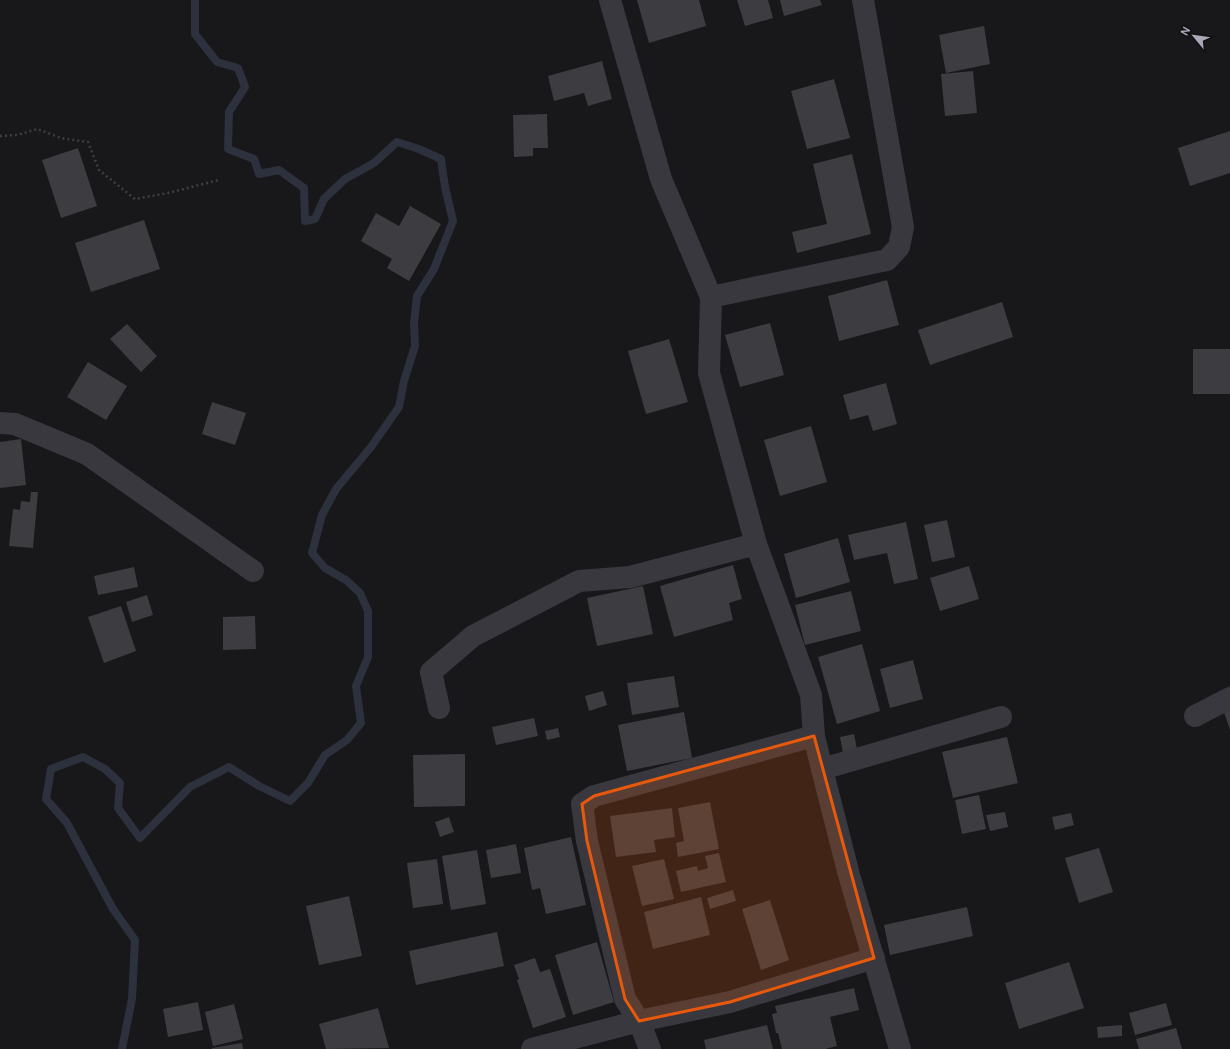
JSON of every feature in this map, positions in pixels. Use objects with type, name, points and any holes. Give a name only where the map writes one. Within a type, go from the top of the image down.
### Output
[{"type":"street","points":[[610,0],[661,179],[710,297],[710,373],[756,544],[811,695],[814,736],[822,769],[849,875],[900,1049]]},
{"type":"street","points":[[710,297],[887,260],[899,247],[903,226],[863,0]]},
{"type":"street","points":[[0,423],[15,424],[87,454],[252,571]]},
{"type":"street","points":[[439,708],[431,672],[473,636],[579,581],[630,577],[756,544]]},
{"type":"street","points":[[1195,716],[1230,698]]},
{"type":"street","points":[[822,769],[1001,717]]},
{"type":"street","points":[[650,1049],[639,1021],[625,999],[587,841],[582,804],[594,796],[814,736]]},
{"type":"street","points":[[532,1049],[639,1021],[730,1002],[874,958]]},
{"type":"path","points":[[0,136],[17,135],[37,129],[61,138],[88,142],[99,170],[135,199],[168,193],[219,180]]},
{"type":"highlighted area","points":[[814,736],[874,958],[730,1002],[639,1021],[625,999],[587,841],[582,804],[594,796]]},
{"type":"building","points":[[637,0],[699,0],[706,26],[649,43]]},
{"type":"building","points":[[737,0],[768,0],[773,18],[745,26]]},
{"type":"building","points":[[780,0],[820,0],[822,5],[784,16]]},
{"type":"building","points":[[984,26],[990,64],[946,73],[939,35]]},
{"type":"building","points":[[602,61],[612,99],[588,106],[584,93],[554,101],[548,76]]},
{"type":"building","points":[[973,71],[977,113],[945,116],[941,74]]},
{"type":"building","points":[[834,79],[850,138],[807,149],[791,91]]},
{"type":"building","points":[[547,114],[548,148],[533,148],[533,156],[514,157],[513,115]]},
{"type":"building","points":[[1230,131],[1230,173],[1190,186],[1178,148]]},
{"type":"building","points":[[78,148],[97,206],[61,218],[42,160]]},
{"type":"building","points":[[852,154],[871,234],[797,253],[792,232],[827,224],[813,164]]},
{"type":"building","points":[[410,206],[441,224],[409,281],[387,268],[392,259],[361,241],[376,213],[399,226]]},
{"type":"building","points":[[144,220],[160,269],[91,292],[75,243]]},
{"type":"building","points":[[887,280],[899,325],[839,341],[828,296]]},
{"type":"building","points":[[1002,302],[1013,337],[930,365],[918,330]]},
{"type":"building","points":[[770,323],[784,375],[740,387],[725,335]]},
{"type":"building","points":[[127,324],[157,356],[141,372],[110,339]]},
{"type":"building","points":[[669,339],[688,402],[646,414],[628,351]]},
{"type":"building","points":[[1193,349],[1230,349],[1230,394],[1193,394]]},
{"type":"building","points":[[88,362],[127,386],[106,420],[67,397]]},
{"type":"building","points":[[886,383],[897,424],[873,431],[868,415],[850,420],[843,395]]},
{"type":"building","points":[[212,402],[246,413],[235,445],[202,434]]},
{"type":"building","points":[[811,426],[827,482],[780,496],[764,440]]},
{"type":"building","points":[[21,439],[26,485],[0,488],[0,442]]},
{"type":"building","points":[[31,492],[38,492],[33,548],[9,546],[13,509],[20,510],[21,501],[30,502]]},
{"type":"building","points":[[947,520],[955,557],[932,562],[924,525]]},
{"type":"building","points":[[906,522],[918,579],[894,584],[887,553],[854,560],[848,535]]},
{"type":"building","points":[[838,538],[850,582],[796,598],[784,554]]},
{"type":"building","points":[[733,565],[742,599],[729,603],[733,620],[674,637],[660,586]]},
{"type":"building","points":[[969,566],[979,599],[940,611],[930,578]]},
{"type":"building","points":[[134,567],[138,587],[98,595],[94,576]]},
{"type":"building","points":[[643,586],[653,634],[597,646],[587,598]]},
{"type":"building","points":[[851,591],[861,631],[805,645],[795,605]]},
{"type":"building","points":[[147,595],[153,615],[132,622],[126,602]]},
{"type":"building","points":[[121,606],[136,651],[104,663],[88,617]]},
{"type":"building","points":[[255,616],[256,649],[223,650],[223,617]]},
{"type":"building","points":[[862,644],[880,711],[837,724],[818,657]]},
{"type":"building","points":[[913,660],[923,699],[890,708],[880,669]]},
{"type":"building","points":[[674,676],[679,707],[632,715],[627,683]]},
{"type":"building","points":[[603,691],[607,705],[589,711],[585,696]]},
{"type":"building","points":[[1230,710],[1230,730],[1224,712]]},
{"type":"building","points":[[684,712],[692,758],[627,771],[618,725]]},
{"type":"building","points":[[534,718],[538,736],[496,745],[492,727]]},
{"type":"building","points":[[558,728],[560,737],[547,740],[545,731]]},
{"type":"building","points":[[854,734],[857,749],[843,753],[840,737]]},
{"type":"building","points":[[1007,737],[1018,783],[953,798],[942,752]]},
{"type":"building","points":[[465,754],[465,806],[414,807],[413,755]]},
{"type":"building","points":[[979,795],[986,829],[962,834],[955,800]]},
{"type":"building","points":[[710,802],[719,849],[678,857],[676,843],[684,841],[678,808]]},
{"type":"building","points":[[672,808],[675,837],[654,840],[656,852],[616,857],[610,816]]},
{"type":"building","points":[[1005,812],[1008,827],[990,831],[986,815]]},
{"type":"building","points":[[1071,813],[1074,825],[1055,830],[1052,817]]},
{"type":"building","points":[[449,817],[454,832],[440,837],[435,822]]},
{"type":"building","points":[[571,837],[586,905],[546,914],[540,888],[532,890],[524,848]]},
{"type":"building","points":[[516,844],[521,873],[491,878],[486,850]]},
{"type":"building","points":[[1099,848],[1113,892],[1079,903],[1065,858]]},
{"type":"building","points":[[477,850],[486,904],[451,910],[442,856]]},
{"type":"building","points":[[719,853],[726,882],[681,892],[676,871],[697,866],[698,871],[708,868],[705,856]]},
{"type":"building","points":[[437,859],[443,904],[413,908],[407,863]]},
{"type":"building","points":[[664,859],[674,899],[642,906],[632,866]]},
{"type":"building","points":[[733,890],[736,901],[710,909],[707,898]]},
{"type":"building","points":[[349,896],[362,956],[319,965],[306,906]]},
{"type":"building","points":[[701,897],[710,935],[653,949],[644,912]]},
{"type":"building","points":[[770,900],[789,960],[761,970],[742,909]]},
{"type":"building","points":[[967,907],[973,936],[890,955],[884,925]]},
{"type":"building","points":[[497,932],[504,966],[416,985],[409,951]]},
{"type":"building","points":[[597,942],[614,1002],[573,1015],[555,955]]},
{"type":"building","points":[[535,958],[540,972],[550,969],[566,1017],[533,1028],[517,980],[519,979],[514,965]]},
{"type":"building","points":[[1069,962],[1084,1008],[1019,1029],[1005,983]]},
{"type":"building","points":[[854,988],[859,1010],[830,1017],[837,1046],[825,1049],[782,1049],[778,1033],[776,1033],[772,1014],[777,1013],[775,1006]]},
{"type":"building","points":[[198,1002],[203,1030],[168,1037],[163,1009]]},
{"type":"building","points":[[1166,1003],[1172,1025],[1135,1035],[1129,1013]]},
{"type":"building","points":[[234,1004],[243,1039],[213,1046],[205,1012]]},
{"type":"building","points":[[378,1008],[389,1048],[326,1049],[319,1024]]},
{"type":"building","points":[[767,1025],[773,1049],[706,1049],[704,1040]]},
{"type":"building","points":[[1122,1025],[1122,1036],[1098,1038],[1097,1027]]},
{"type":"building","points":[[1176,1028],[1182,1049],[1139,1049],[1136,1039]]},
{"type":"building","points":[[242,1043],[243,1049],[212,1049],[212,1048]]},
{"type":"waterway","points":[[122,1049],[132,999],[135,940],[113,909],[67,823],[46,799],[51,769],[83,757],[105,769],[120,783],[118,808],[140,838],[190,787],[229,767],[259,786],[290,801],[308,783],[325,755],[347,740],[361,723],[356,686],[368,657],[368,611],[360,593],[346,580],[325,568],[312,553],[322,515],[336,489],[371,447],[399,407],[404,381],[415,346],[414,323],[417,296],[434,269],[453,221],[445,187],[441,159],[419,149],[397,142],[374,163],[345,179],[324,199],[315,219],[305,221],[304,188],[279,170],[259,174],[254,159],[228,149],[229,112],[245,87],[238,68],[217,62],[195,34],[195,0]]}]
